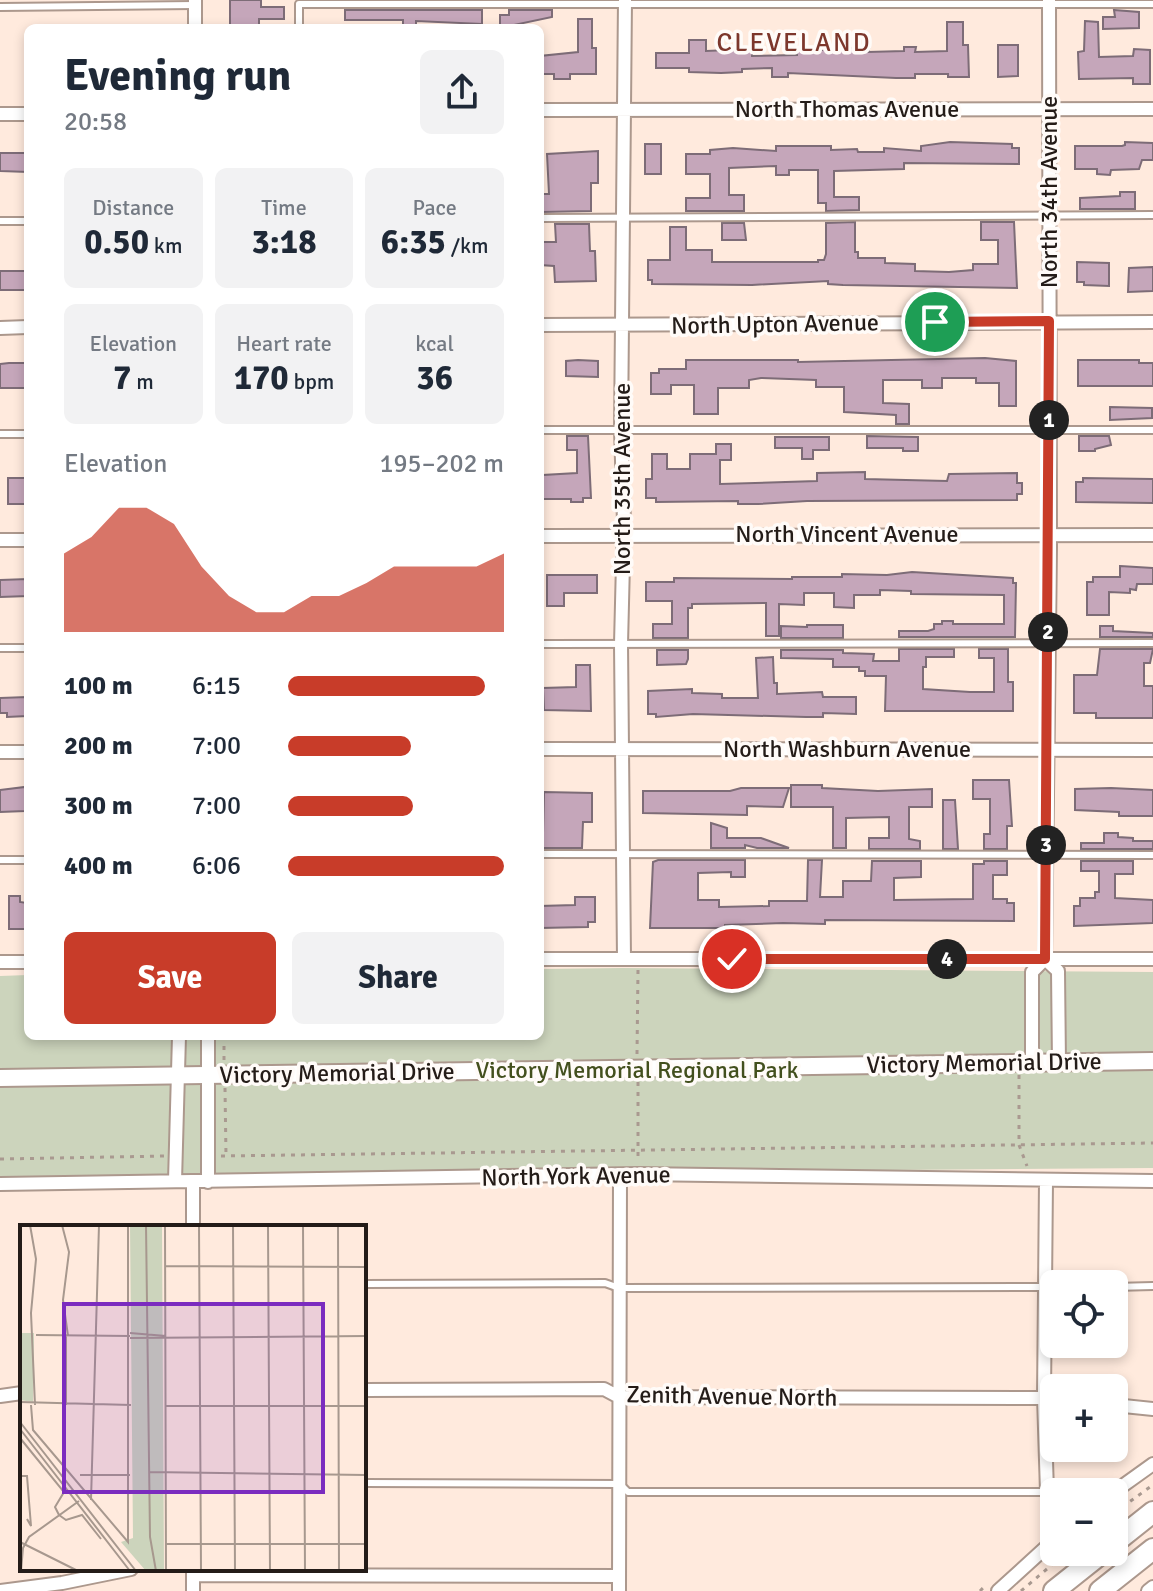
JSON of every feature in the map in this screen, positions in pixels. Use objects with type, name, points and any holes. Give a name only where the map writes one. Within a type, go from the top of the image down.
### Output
[{"type":"main road","points":[[1128,1532],[1153,1512]]},
{"type":"main road","points":[[1100,1591],[1153,1549]]},
{"type":"main road","points":[[1054,1591],[1085,1566]]},
{"type":"street","points":[[195,2],[195,24]]},
{"type":"street","name":"North 35th Avenue","points":[[624,959],[621,644],[624,535],[621,430],[625,2]]},
{"type":"street","name":"North 34th Avenue","points":[[1025,1067],[1032,972],[1045,959],[1049,2]]},
{"type":"street","name":"North Thomas Avenue","points":[[544,110],[1153,109]]},
{"type":"street","points":[[0,114],[24,114]]},
{"type":"street","name":"North Upton Avenue","points":[[544,325],[1153,322]]},
{"type":"street","points":[[0,328],[24,327]]},
{"type":"street","name":"North Vincent Avenue","points":[[544,536],[1153,535]]},
{"type":"street","points":[[0,540],[24,540]]},
{"type":"street","name":"North Washburn Avenue","points":[[544,749],[1153,750]]},
{"type":"street","points":[[0,752],[24,752]]},
{"type":"street","points":[[544,959],[1153,959]]},
{"type":"street","name":"North 34th Avenue","points":[[1045,959],[1058,971],[1059,1063]]},
{"type":"street","points":[[0,962],[24,962]]},
{"type":"street","points":[[175,1181],[179,1040]]},
{"type":"street","points":[[208,1040],[208,1182]]},
{"type":"street","name":"Victory Memorial Drive","points":[[0,1078],[1025,1067],[1059,1063],[1153,1061]]},
{"type":"street","name":"North York Avenue","points":[[0,1184],[638,1174],[1153,1181]]},
{"type":"street","points":[[619,1591],[620,1175]]},
{"type":"street","points":[[1040,1181],[1048,1270]]},
{"type":"street","points":[[193,1182],[193,1225]]},
{"type":"street","name":"Zenith Avenue North","points":[[366,1390],[604,1389],[619,1397],[1040,1398]]},
{"type":"street","points":[[0,1396],[20,1393]]},
{"type":"street","points":[[1128,1406],[1153,1409]]},
{"type":"street","points":[[1128,1482],[1153,1464]]},
{"type":"street","points":[[998,1591],[1040,1553]]},
{"type":"street","points":[[0,1591],[121,1571]]},
{"type":"street","points":[[193,1591],[193,1572],[619,1576]]},
{"type":"street","points":[[1148,1591],[1153,1587]]},
{"type":"lane","points":[[0,7],[195,2]]},
{"type":"lane","points":[[299,24],[299,2],[1153,4]]},
{"type":"lane","points":[[544,218],[1153,215]]},
{"type":"lane","points":[[0,221],[24,221]]},
{"type":"lane","points":[[544,430],[1153,430]]},
{"type":"lane","points":[[0,434],[24,434]]},
{"type":"lane","points":[[544,644],[1153,643]]},
{"type":"lane","points":[[0,648],[24,648]]},
{"type":"lane","points":[[544,854],[1153,855]]},
{"type":"lane","points":[[0,860],[24,860]]},
{"type":"lane","points":[[366,1284],[605,1283],[619,1288],[1040,1287]]},
{"type":"lane","points":[[1128,1287],[1153,1286]]},
{"type":"lane","points":[[366,1483],[620,1484],[628,1492],[1040,1492]]},
{"type":"path","points":[[637,1060],[638,966]]},
{"type":"path","points":[[224,1040],[224,1065]]},
{"type":"path","points":[[1025,1067],[1019,1145],[1040,1181]]},
{"type":"path","points":[[638,1078],[638,1174]]},
{"type":"path","points":[[224,1084],[226,1156]]},
{"type":"path","points":[[208,1156],[1153,1143]]},
{"type":"path","points":[[0,1159],[177,1156]]},
{"type":"path","points":[[1128,1503],[1150,1487],[1153,1491]]},
{"type":"path","points":[[1021,1591],[1050,1566]]},
{"type":"green space","name":"Victory Memorial Regional Park","points":[[544,969],[1153,972],[1153,1168],[0,1177],[0,976],[24,975],[24,1040],[544,1040]]},
{"type":"building","points":[[230,0],[261,0],[261,7],[284,7],[284,19],[259,19],[259,24],[230,24]]},
{"type":"building","points":[[345,10],[482,10],[482,24],[345,20]]},
{"type":"building","points":[[509,10],[552,10],[552,17],[519,24],[500,24],[500,15],[509,15]]},
{"type":"building","points":[[1114,10],[1139,12],[1139,28],[1103,29],[1103,17],[1115,17]]},
{"type":"building","points":[[578,19],[592,19],[596,74],[570,74],[570,79],[554,79],[554,74],[544,74],[544,56],[578,52]]},
{"type":"building","points":[[1085,21],[1098,22],[1099,57],[1133,56],[1134,49],[1150,50],[1150,84],[1133,84],[1133,78],[1079,79],[1078,52],[1084,51]]},
{"type":"building","points":[[947,22],[963,22],[963,45],[968,45],[969,77],[915,74],[915,78],[896,78],[788,73],[788,77],[772,77],[772,68],[721,73],[689,72],[689,68],[656,68],[656,53],[689,53],[689,40],[706,40],[706,51],[752,49],[752,56],[797,55],[797,49],[822,50],[822,46],[869,49],[868,52],[904,51],[904,47],[916,47],[915,52],[947,51]]},
{"type":"building","points":[[998,45],[1018,45],[1018,76],[998,77]]},
{"type":"building","points":[[950,142],[1012,144],[1012,148],[1019,148],[1019,164],[904,163],[904,169],[834,171],[834,197],[859,197],[859,210],[826,211],[826,203],[818,203],[818,170],[789,170],[789,175],[776,175],[776,166],[729,168],[729,195],[744,195],[744,211],[686,211],[686,198],[710,198],[710,174],[686,174],[686,154],[710,154],[710,150],[733,148],[776,151],[776,146],[831,146],[831,150],[857,149],[858,152],[884,152],[884,148],[921,151],[921,146]]},
{"type":"building","points":[[1125,142],[1153,143],[1153,160],[1142,160],[1139,169],[1111,170],[1110,175],[1097,174],[1097,169],[1075,169],[1075,146],[1122,146]]},
{"type":"building","points":[[645,144],[661,144],[661,174],[645,174]]},
{"type":"building","points":[[598,151],[598,183],[591,183],[591,211],[544,212],[544,194],[549,194],[547,154]]},
{"type":"building","points":[[0,153],[24,153],[24,172],[0,171]]},
{"type":"building","points":[[1120,192],[1135,192],[1135,209],[1080,209],[1080,198],[1120,196]]},
{"type":"building","points":[[855,222],[855,252],[858,252],[858,258],[885,258],[885,263],[915,264],[915,271],[949,272],[973,270],[973,264],[998,264],[998,240],[981,240],[981,222],[1014,222],[1017,288],[843,285],[828,284],[828,281],[752,285],[652,284],[652,280],[648,280],[648,260],[670,260],[670,227],[686,227],[686,250],[712,250],[712,262],[818,262],[824,260],[826,254],[826,223]]},
{"type":"building","points":[[722,223],[744,223],[746,240],[722,240]]},
{"type":"building","points":[[555,224],[589,224],[590,251],[595,251],[596,281],[555,282],[554,266],[544,265],[544,242],[556,242]]},
{"type":"building","points":[[1077,262],[1109,263],[1109,286],[1077,282]]},
{"type":"building","points":[[1153,267],[1153,291],[1128,292],[1129,268]]},
{"type":"building","points":[[0,271],[24,271],[24,290],[0,290]]},
{"type":"building","points":[[985,358],[1016,361],[1016,406],[999,406],[999,383],[976,383],[976,378],[942,378],[942,388],[922,388],[922,380],[883,380],[883,403],[909,404],[909,424],[896,424],[896,415],[844,412],[844,387],[816,387],[816,380],[761,378],[749,380],[749,388],[718,388],[718,414],[694,414],[694,385],[671,385],[671,394],[651,394],[651,373],[659,373],[659,369],[686,369],[686,360],[798,362]]},
{"type":"building","points":[[1078,360],[1139,360],[1139,363],[1153,363],[1153,386],[1078,386]]},
{"type":"building","points":[[566,361],[598,361],[598,377],[566,376]]},
{"type":"building","points":[[24,363],[24,388],[0,388],[0,364]]},
{"type":"building","points":[[1110,407],[1152,408],[1152,418],[1110,420]]},
{"type":"building","points":[[567,436],[588,436],[591,498],[583,498],[583,502],[544,499],[544,475],[577,473],[577,450],[567,450]]},
{"type":"building","points":[[867,436],[918,437],[918,451],[867,448]]},
{"type":"building","points":[[1079,436],[1109,436],[1111,445],[1095,451],[1079,451]]},
{"type":"building","points":[[775,437],[829,437],[829,450],[813,450],[813,459],[802,459],[802,448],[775,448]]},
{"type":"building","points":[[716,444],[731,444],[731,460],[720,460],[720,484],[817,481],[817,473],[865,472],[865,479],[947,481],[949,474],[1017,473],[1017,483],[1022,483],[1022,494],[1017,494],[1017,500],[758,504],[738,504],[738,501],[656,502],[656,498],[646,498],[646,479],[652,479],[652,454],[667,454],[667,469],[690,469],[690,454],[716,454]]},
{"type":"building","points":[[8,478],[24,478],[24,504],[8,504]]},
{"type":"building","points":[[1083,478],[1153,479],[1153,503],[1076,502],[1076,482],[1083,482]]},
{"type":"building","points":[[1120,566],[1153,568],[1153,584],[1137,584],[1136,590],[1130,589],[1130,593],[1109,592],[1109,615],[1087,615],[1087,582],[1093,582],[1093,577],[1120,577]]},
{"type":"building","points":[[912,572],[1013,578],[1013,583],[1016,583],[1015,637],[899,637],[899,631],[928,631],[934,629],[934,624],[942,624],[942,621],[953,621],[953,624],[1004,624],[1004,595],[911,594],[911,591],[880,590],[880,595],[854,595],[854,608],[834,607],[834,593],[804,593],[804,605],[779,604],[779,636],[766,636],[766,603],[692,604],[692,608],[688,608],[688,638],[653,638],[653,624],[672,624],[672,601],[646,601],[646,582],[674,582],[674,578],[792,579]]},
{"type":"building","points":[[547,575],[597,575],[597,593],[564,593],[564,606],[547,606]]},
{"type":"building","points":[[24,579],[24,596],[0,597],[0,580]]},
{"type":"building","points":[[843,625],[843,638],[781,638],[781,626]]},
{"type":"building","points":[[1100,626],[1113,626],[1113,631],[1153,633],[1153,637],[1100,637]]},
{"type":"building","points":[[899,649],[954,649],[954,657],[926,657],[923,689],[994,692],[994,658],[979,658],[979,649],[1008,649],[1008,682],[1013,682],[1013,711],[885,711],[886,676],[865,676],[865,671],[859,671],[859,667],[833,667],[833,659],[781,658],[781,650],[843,650],[843,653],[874,654],[873,661],[899,661]]},
{"type":"building","points":[[1100,649],[1153,649],[1150,663],[1144,663],[1144,686],[1153,686],[1153,718],[1096,718],[1096,713],[1074,713],[1074,675],[1097,675]]},
{"type":"building","points":[[657,650],[688,650],[688,659],[686,664],[657,665]]},
{"type":"building","points":[[773,657],[777,694],[822,692],[823,697],[856,697],[856,714],[823,713],[823,717],[693,714],[656,717],[656,714],[648,714],[648,691],[692,689],[692,693],[722,694],[722,698],[758,698],[756,658]]},
{"type":"building","points":[[576,665],[590,665],[591,711],[544,710],[544,688],[576,687]]},
{"type":"building","points":[[24,697],[24,716],[7,717],[7,713],[0,713],[0,698]]},
{"type":"building","points":[[973,780],[1009,780],[1012,826],[1007,826],[1007,849],[984,849],[984,834],[990,834],[990,799],[973,799]]},
{"type":"building","points":[[791,785],[878,791],[932,789],[932,807],[909,807],[909,839],[920,841],[920,849],[869,849],[869,838],[889,838],[889,817],[846,818],[846,848],[833,848],[833,807],[791,807]]},
{"type":"building","points":[[24,787],[24,811],[0,812],[0,790]]},
{"type":"building","points":[[741,788],[789,788],[783,807],[747,806],[747,815],[643,813],[643,791],[730,791]]},
{"type":"building","points":[[1075,789],[1153,790],[1153,816],[1119,816],[1119,812],[1075,810]]},
{"type":"building","points":[[544,792],[592,793],[592,822],[583,822],[582,848],[544,848]]},
{"type":"building","points":[[943,800],[955,800],[958,849],[943,849]]},
{"type":"building","points":[[711,823],[727,828],[727,838],[761,838],[789,848],[745,845],[745,848],[711,848]]},
{"type":"building","points":[[1104,833],[1118,833],[1118,837],[1133,838],[1133,841],[1153,841],[1153,849],[1081,849],[1081,843],[1104,843]]},
{"type":"building","points":[[745,860],[745,877],[731,877],[731,872],[698,873],[698,900],[719,900],[719,907],[769,906],[769,901],[807,901],[808,860],[822,860],[820,897],[843,897],[843,881],[871,881],[872,861],[921,861],[921,877],[894,878],[894,900],[973,899],[973,864],[1007,861],[1007,875],[993,875],[993,899],[1007,899],[1007,903],[1014,903],[1014,921],[825,920],[825,924],[650,928],[653,862]]},
{"type":"building","points":[[1081,861],[1133,861],[1133,874],[1115,874],[1115,898],[1153,900],[1153,923],[1074,926],[1074,906],[1080,906],[1080,898],[1095,898],[1095,892],[1099,892],[1099,871],[1081,871]]},
{"type":"building","points":[[9,896],[20,896],[20,902],[24,903],[24,929],[9,929]]},
{"type":"building","points":[[575,897],[595,897],[595,922],[588,922],[588,927],[544,928],[544,906],[575,905]]},
{"type":"district","name":"CLEVELAND","points":[[794,43]]},
{"type":"route","points":[[732,959],[1045,959],[1050,547],[1049,321],[935,322]]}]
